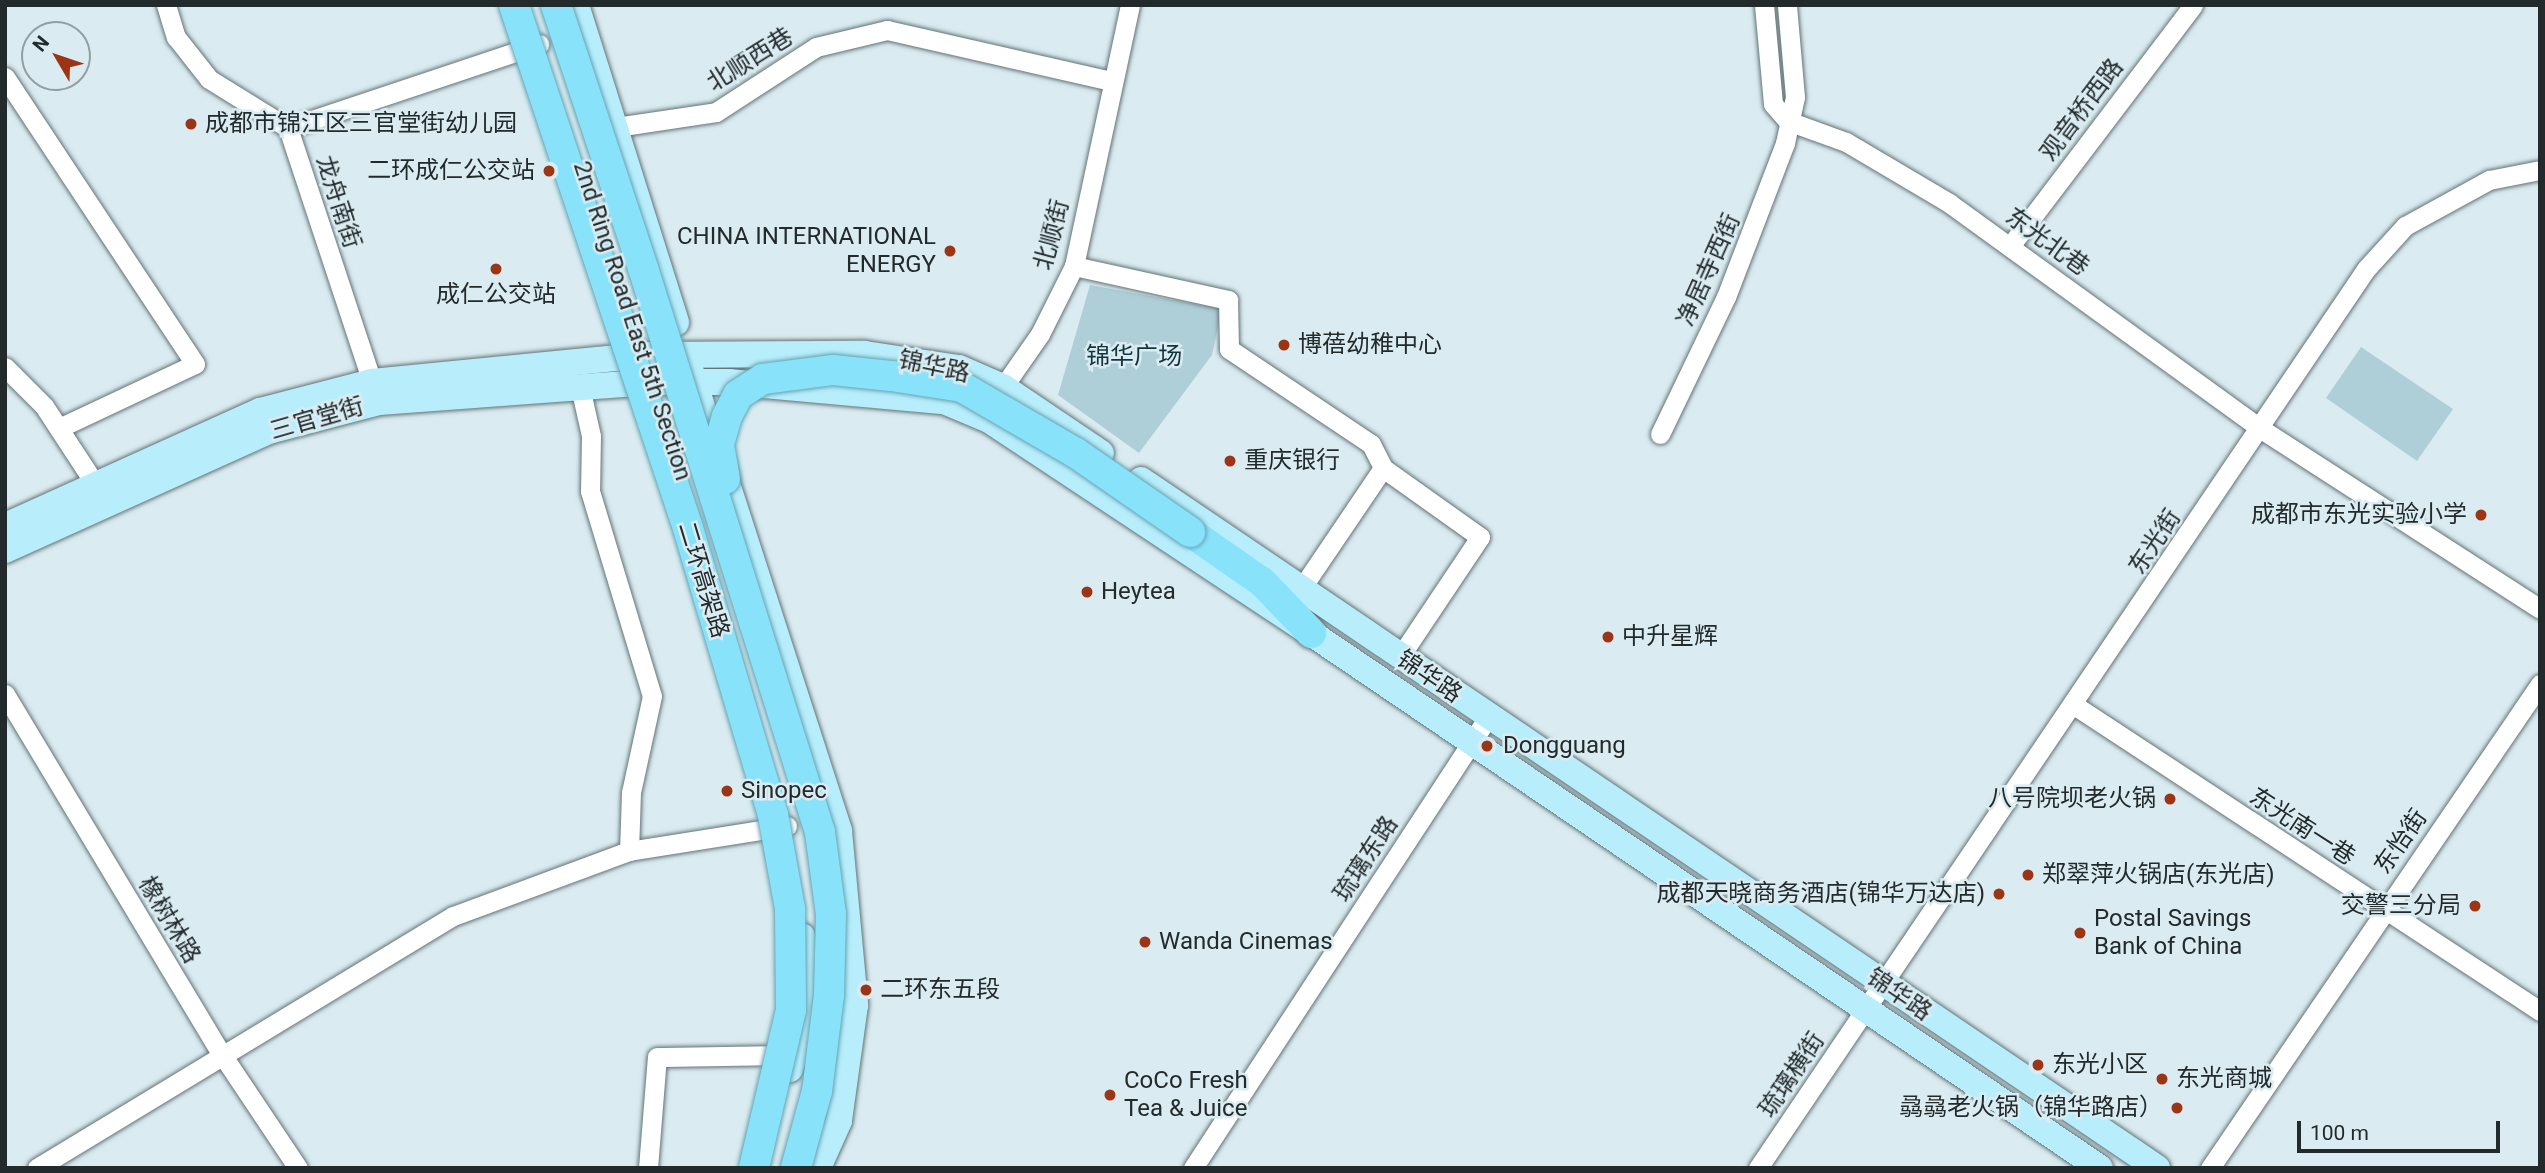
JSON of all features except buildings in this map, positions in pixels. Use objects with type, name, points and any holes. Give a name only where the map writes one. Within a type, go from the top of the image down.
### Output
[{"type":"highway","name":"二环高架路","points":[[514,5],[688,528],[773,815],[790,909],[791,1010],[754,1168]]},
{"type":"highway","name":"二环高架路","points":[[555,5],[786,716],[820,832],[831,915],[829,995],[817,1091],[796,1168]]},
{"type":"highway","points":[[786,716],[778,653],[726,481],[719,444],[738,395],[764,379],[833,370],[962,387],[1076,453],[1262,582],[1311,633]]},
{"type":"main road","name":"2nd Ring Road East 5th Section","points":[[529,5],[646,355],[788,826],[809,1007],[763,1168]]},
{"type":"main road","name":"2nd Ring Road East 5th Section","points":[[576,5],[685,355],[839,831],[855,1006],[839,1121],[818,1168]]},
{"type":"main road","name":"锦华路","points":[[646,355],[865,354],[959,368],[1003,387],[2157,1168]]},
{"type":"main road","name":"三官堂街","points":[[5,526],[260,411],[372,382],[646,355]]},
{"type":"main road","name":"锦华路","points":[[653,382],[831,389],[943,401],[989,420],[1311,633],[2099,1168]]},
{"type":"main road","name":"三官堂街","points":[[5,550],[269,431],[379,402],[653,382]]},
{"type":"street","points":[[166,5],[176,37],[209,79],[288,128],[541,43]]},
{"type":"street","name":"北顺街","points":[[1003,387],[1040,334],[1074,266],[1129,5]]},
{"type":"street","points":[[1764,5],[1773,104],[1788,121]]},
{"type":"street","name":"净居寺西街","points":[[1660,434],[1767,198],[1795,97],[1787,5]]},
{"type":"street","name":"观音桥西路","points":[[2011,245],[2193,5]]},
{"type":"street","name":"北顺西巷","points":[[615,127],[716,112],[816,47],[887,30],[1112,81]]},
{"type":"street","points":[[5,77],[195,364],[58,428]]},
{"type":"street","name":"东光北巷","points":[[1788,121],[1846,142],[2011,245],[2261,429],[2540,610]]},
{"type":"street","name":"龙舟南街","points":[[288,128],[372,382]]},
{"type":"street","name":"东光街","points":[[1866,1010],[2261,429],[2366,269],[2405,226],[2489,180],[2540,170]]},
{"type":"street","points":[[1074,266],[1228,300],[1229,349],[1371,444],[1383,468],[1480,537],[1403,652]]},
{"type":"street","points":[[5,367],[44,406],[95,484]]},
{"type":"street","points":[[580,387],[591,436],[590,491],[652,696],[631,792],[629,851]]},
{"type":"street","points":[[1301,589],[1383,468]]},
{"type":"street","name":"东怡街","points":[[2210,1168],[2540,684]]},
{"type":"street","name":"橡树林路","points":[[5,694],[221,1053],[298,1168]]},
{"type":"street","name":"东光南一巷","points":[[2074,705],[2540,1011]]},
{"type":"street","name":"琉璃东路","points":[[1193,1168],[1489,717]]},
{"type":"street","points":[[37,1168],[221,1053],[453,916],[629,851],[788,826]]},
{"type":"street","name":"琉璃横街","points":[[1758,1168],[1866,1010]]},
{"type":"street","points":[[648,1168],[657,1057],[795,1055]]},
{"type":"green space","name":"锦华广场","points":[[1090,285],[1222,309],[1212,355],[1139,453],[1058,395]]},
{"type":"green space","points":[[2361,347],[2453,409],[2417,461],[2326,398]]},
{"type":"place","name":"成都市锦江区三官堂街幼儿园","points":[[191,124]]},
{"type":"place","name":"二环成仁公交站","points":[[549,171]]},
{"type":"place","name":"CHINA INTERNATIONAL ENERGY","points":[[950,251]]},
{"type":"place","name":"成仁公交站","points":[[496,269]]},
{"type":"place","name":"博蓓幼稚中心","points":[[1284,345]]},
{"type":"place","name":"重庆银行","points":[[1230,461]]},
{"type":"place","name":"成都市东光实验小学","points":[[2481,515]]},
{"type":"place","name":"Heytea","points":[[1087,592]]},
{"type":"place","name":"中升星辉","points":[[1608,637]]},
{"type":"place","name":"Dongguang","points":[[1487,746]]},
{"type":"place","name":"Sinopec","points":[[727,791]]},
{"type":"place","name":"八号院坝老火锅","points":[[2170,799]]},
{"type":"place","name":"郑翠萍火锅店(东光店)","points":[[2028,875]]},
{"type":"place","name":"成都天晓商务酒店(锦华万达店)","points":[[1999,894]]},
{"type":"place","name":"交警三分局","points":[[2475,906]]},
{"type":"place","name":"Postal Savings Bank of China","points":[[2080,933]]},
{"type":"place","name":"Wanda Cinemas","points":[[1145,942]]},
{"type":"place","name":"二环东五段","points":[[866,990]]},
{"type":"place","name":"东光小区","points":[[2038,1065]]},
{"type":"place","name":"东光商城","points":[[2162,1079]]},
{"type":"place","name":"CoCo Fresh Tea & Juice","points":[[1110,1095]]},
{"type":"place","name":"骉骉老火锅（锦华路店）","points":[[2177,1108]]}]
